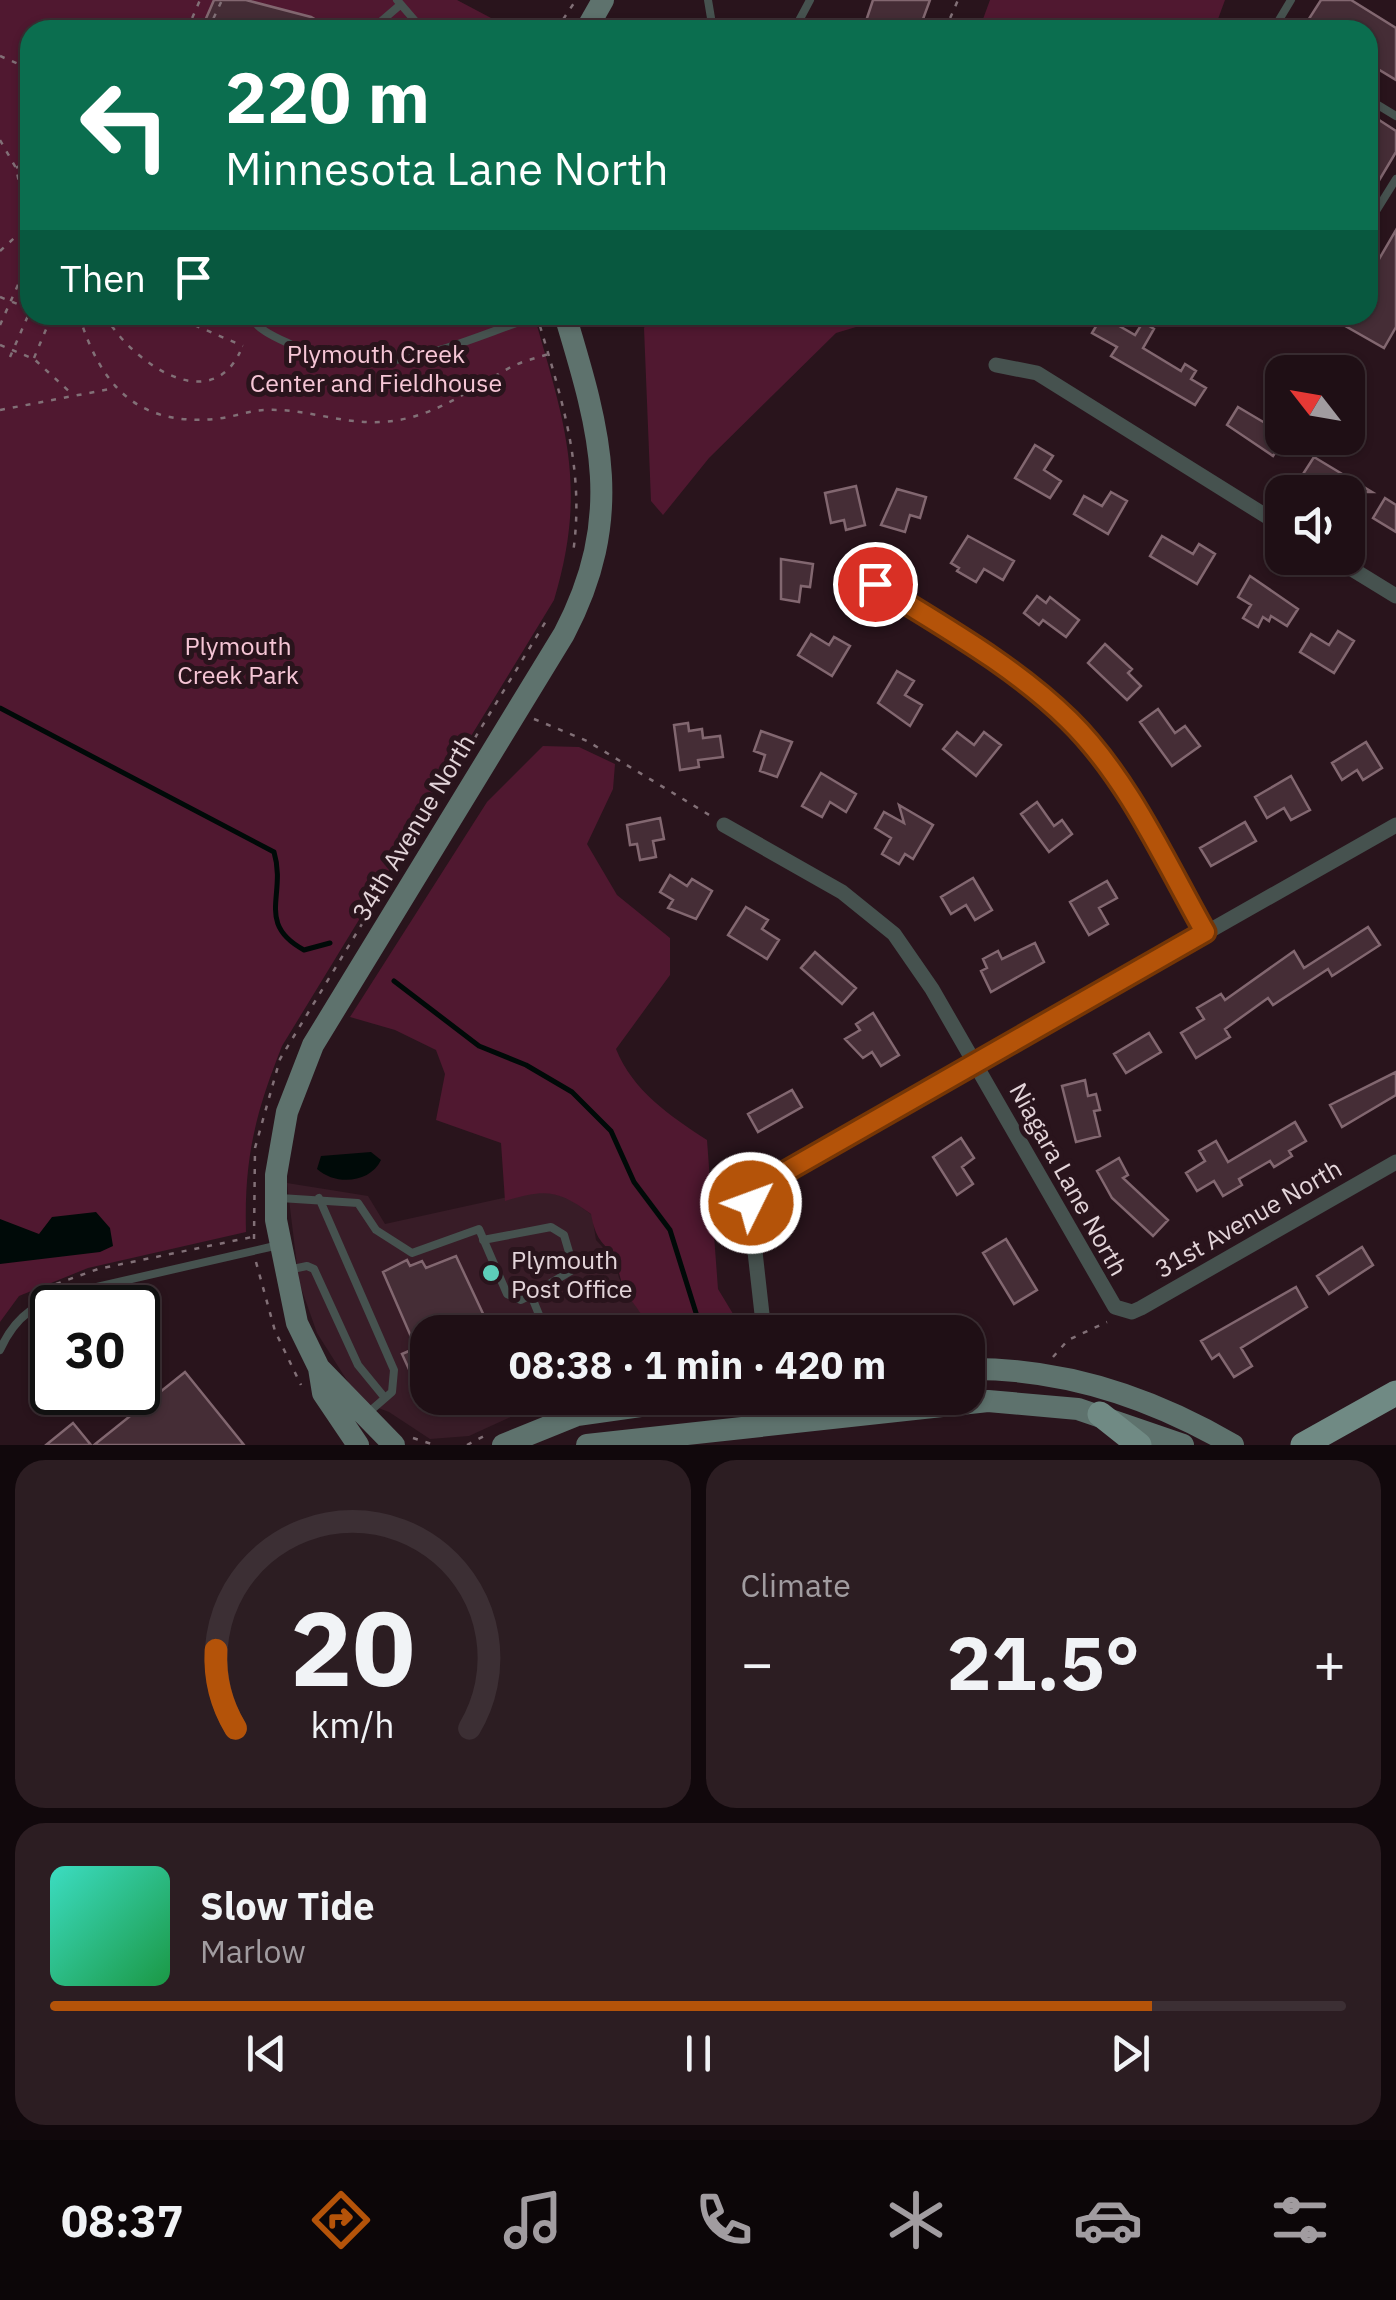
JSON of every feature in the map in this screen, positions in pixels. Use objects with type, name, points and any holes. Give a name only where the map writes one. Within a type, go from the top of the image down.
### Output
[{"type":"main road","points":[[1303,1445],[1396,1393]]},
{"type":"main road","points":[[1100,1414],[1139,1445]]},
{"type":"street","name":"34th Avenue North","points":[[394,1445],[320,1368],[297,1323],[284,1272],[275,1198],[287,1112],[313,1045],[564,634],[587,584],[602,516],[603,463],[593,407],[568,325]]},
{"type":"street","points":[[996,365],[1036,373],[1265,515]]},
{"type":"street","points":[[1362,575],[1396,596]]},
{"type":"street","points":[[875,584],[988,655],[1071,722],[1134,808],[1205,932]]},
{"type":"street","points":[[762,1315],[751,1216],[756,1192],[764,1184],[1396,824]]},
{"type":"street","name":"Niagara Lane North","points":[[724,825],[842,892],[894,934],[915,960],[1119,1308]]},
{"type":"street","name":"31st Avenue North","points":[[1119,1308],[1141,1308],[1396,1162]]},
{"type":"street","name":"34th Avenue North","points":[[320,1368],[323,1393],[358,1445]]},
{"type":"street","points":[[985,1370],[1096,1385],[1166,1410],[1233,1445]]},
{"type":"street","points":[[985,1401],[1052,1404],[1100,1414],[1183,1445]]},
{"type":"street","points":[[503,1445],[562,1415]]},
{"type":"street","points":[[587,1445],[744,1415]]},
{"type":"lane","points":[[1378,208],[1396,178]]},
{"type":"lane","points":[[257,325],[320,358],[373,365],[402,362],[511,325]]},
{"type":"lane","points":[[275,1198],[358,1203],[376,1230],[412,1253],[479,1229],[507,1294],[521,1300],[569,1276],[574,1269],[564,1235],[550,1227],[484,1240]]},
{"type":"lane","points":[[320,1198],[394,1370],[395,1383],[364,1416]]},
{"type":"lane","points":[[105,1285],[280,1244]]},
{"type":"lane","points":[[284,1272],[307,1266],[314,1269],[358,1364],[385,1398]]},
{"type":"lane","points":[[530,1295],[539,1315]]},
{"type":"lane","points":[[0,1350],[15,1322],[30,1309]]},
{"type":"path","points":[[0,140],[16,168],[20,195]]},
{"type":"path","points":[[16,168],[20,165]]},
{"type":"path","points":[[0,251],[20,233]]},
{"type":"path","points":[[0,325],[20,280]]},
{"type":"path","points":[[0,296],[20,305]]},
{"type":"path","points":[[10,357],[24,325]]},
{"type":"path","points":[[34,359],[47,325]]},
{"type":"path","points":[[81,325],[90,352],[115,388],[141,407],[179,420],[274,410],[382,422],[446,406],[511,368],[574,344]]},
{"type":"path","points":[[110,325],[138,357],[158,372],[184,380],[202,381],[222,374],[240,352]]},
{"type":"path","points":[[194,325],[243,346]]},
{"type":"path","points":[[540,325],[574,449],[577,512],[570,566]]},
{"type":"path","points":[[0,344],[34,359],[72,394]]},
{"type":"path","points":[[0,410],[115,388]]},
{"type":"path","points":[[254,1237],[255,1148],[280,1058],[552,610]]},
{"type":"path","points":[[533,719],[587,741],[724,825]]},
{"type":"path","points":[[1052,1358],[1068,1340],[1106,1325],[1119,1308]]},
{"type":"shaded area","points":[[371,1152],[381,1160],[376,1168],[352,1180],[333,1178],[317,1169],[321,1156]]},
{"type":"shaded area","points":[[287,1183],[368,1196],[385,1224],[540,1190],[569,1198],[592,1215],[596,1240],[615,1260],[619,1278],[644,1315],[410,1315],[410,1415],[515,1415],[469,1436],[430,1439],[389,1412],[360,1401],[317,1333],[299,1282]]},
{"type":"shaded area","points":[[96,1212],[110,1228],[113,1246],[100,1252],[0,1264],[0,1219],[39,1234],[52,1217]]},
{"type":"green space","name":"Plymouth Creek Park","points":[[0,0],[457,0],[495,20],[20,20],[20,325],[537,325],[563,423],[571,489],[570,523],[554,600],[282,1046],[253,1137],[246,1232],[88,1268],[46,1285],[30,1285],[30,1292],[19,1296],[0,1322]]},
{"type":"green space","points":[[990,0],[1225,0],[1218,20],[983,20]]},
{"type":"green space","points":[[863,325],[836,333],[709,458],[663,515],[651,501],[644,328]]},
{"type":"green space","points":[[543,746],[579,747],[615,764],[613,789],[587,844],[617,895],[670,938],[670,975],[616,1049],[643,1090],[666,1112],[707,1140],[718,1289],[734,1315],[642,1315],[624,1288],[591,1214],[550,1194],[505,1201],[501,1143],[436,1120],[445,1074],[436,1050],[395,1030],[350,1017],[487,802]]},
{"type":"building","points":[[214,0],[246,0],[316,20],[205,20]]},
{"type":"building","points":[[873,0],[930,0],[923,20],[866,20]]},
{"type":"building","points":[[1321,0],[1351,0],[1396,28],[1396,80],[1378,69],[1378,20],[1308,20]]},
{"type":"building","points":[[1378,119],[1396,131],[1396,152],[1378,182]]},
{"type":"building","points":[[1396,230],[1396,327],[1384,348],[1344,325],[1378,325],[1378,261]]},
{"type":"building","points":[[1097,325],[1118,325],[1135,335],[1141,325],[1148,325],[1154,329],[1143,348],[1181,371],[1185,364],[1196,371],[1191,379],[1206,388],[1195,405],[1111,356],[1117,347],[1092,333]]},
{"type":"building","points":[[1238,407],[1265,423],[1265,451],[1227,425]]},
{"type":"building","points":[[1035,445],[1053,456],[1044,470],[1061,481],[1050,498],[1015,478]]},
{"type":"building","points":[[1314,457],[1344,475],[1305,475]]},
{"type":"building","points":[[856,486],[865,525],[846,530],[844,520],[831,523],[825,493]]},
{"type":"building","points":[[897,489],[926,497],[920,518],[910,515],[905,532],[881,525]]},
{"type":"building","points":[[1111,492],[1127,501],[1108,534],[1074,514],[1084,496],[1102,506]]},
{"type":"building","points":[[1385,498],[1396,505],[1396,532],[1373,518]]},
{"type":"building","points":[[968,536],[1014,561],[1003,580],[984,569],[976,582],[957,571],[959,568],[951,563]]},
{"type":"building","points":[[1162,536],[1193,554],[1199,544],[1215,554],[1197,584],[1150,556]]},
{"type":"building","points":[[781,559],[813,564],[810,587],[801,586],[799,602],[781,599]]},
{"type":"building","points":[[1250,576],[1298,609],[1287,626],[1271,616],[1269,621],[1263,617],[1258,627],[1243,618],[1251,605],[1238,597]]},
{"type":"building","points":[[1037,596],[1046,603],[1050,597],[1079,620],[1066,637],[1043,620],[1039,625],[1024,613]]},
{"type":"building","points":[[1338,631],[1354,641],[1334,673],[1300,652],[1311,634],[1329,645]]},
{"type":"building","points":[[811,634],[829,645],[834,637],[850,646],[832,676],[798,655]]},
{"type":"building","points":[[1105,644],[1132,669],[1128,673],[1141,686],[1127,700],[1088,663]]},
{"type":"building","points":[[897,671],[914,681],[905,695],[922,705],[910,726],[878,703]]},
{"type":"building","points":[[1158,709],[1175,733],[1185,726],[1200,746],[1172,766],[1140,722]]},
{"type":"building","points":[[688,723],[689,731],[702,729],[703,738],[720,736],[723,757],[698,760],[699,767],[680,770],[674,725]]},
{"type":"building","points":[[761,731],[792,742],[777,777],[760,771],[765,755],[754,751]]},
{"type":"building","points":[[957,732],[974,745],[984,732],[1001,745],[976,776],[943,749]]},
{"type":"building","points":[[1366,742],[1382,768],[1363,780],[1357,770],[1342,780],[1332,763]]},
{"type":"building","points":[[821,773],[856,794],[846,812],[830,802],[822,817],[802,806]]},
{"type":"building","points":[[1291,776],[1310,810],[1291,820],[1284,808],[1267,818],[1255,797]]},
{"type":"building","points":[[1037,802],[1054,826],[1062,820],[1072,834],[1049,852],[1021,814]]},
{"type":"building","points":[[899,805],[933,825],[913,859],[905,854],[899,864],[882,854],[891,838],[875,828],[884,812],[904,823]]},
{"type":"building","points":[[660,818],[664,839],[653,841],[656,857],[640,860],[637,844],[630,845],[627,825]]},
{"type":"building","points":[[1245,822],[1256,841],[1211,866],[1200,848]]},
{"type":"building","points":[[670,875],[687,886],[692,879],[712,891],[696,919],[668,908],[673,900],[660,892]]},
{"type":"building","points":[[973,878],[992,910],[975,920],[966,905],[951,914],[941,897]]},
{"type":"building","points":[[1107,881],[1117,898],[1099,908],[1108,924],[1089,935],[1070,902]]},
{"type":"building","points":[[746,907],[768,920],[762,929],[779,940],[767,959],[728,935]]},
{"type":"building","points":[[1368,927],[1380,945],[1332,976],[1328,969],[1273,1005],[1268,998],[1225,1029],[1230,1037],[1196,1058],[1181,1033],[1204,1019],[1197,1008],[1221,994],[1225,1000],[1294,951],[1304,968]]},
{"type":"building","points":[[1035,943],[1044,962],[991,992],[981,971],[987,968],[983,959],[998,951],[1002,959]]},
{"type":"building","points":[[815,952],[856,988],[842,1004],[801,968]]},
{"type":"building","points":[[873,1013],[899,1055],[881,1066],[872,1052],[863,1058],[845,1039],[860,1030],[856,1024]]},
{"type":"building","points":[[1149,1033],[1161,1052],[1126,1073],[1114,1054]]},
{"type":"building","points":[[1396,1072],[1396,1095],[1342,1127],[1330,1105]]},
{"type":"building","points":[[1085,1080],[1088,1096],[1096,1094],[1100,1110],[1094,1111],[1100,1136],[1076,1142],[1062,1086]]},
{"type":"building","points":[[792,1090],[802,1107],[758,1132],[748,1114]]},
{"type":"building","points":[[1295,1122],[1306,1141],[1289,1151],[1292,1156],[1274,1167],[1270,1161],[1239,1179],[1242,1185],[1223,1196],[1214,1181],[1197,1191],[1186,1173],[1205,1161],[1199,1151],[1216,1141],[1228,1162]]},
{"type":"building","points":[[961,1138],[974,1158],[962,1167],[973,1184],[957,1195],[933,1157]]},
{"type":"building","points":[[1119,1158],[1128,1175],[1123,1178],[1168,1220],[1153,1236],[1112,1198],[1097,1171]]},
{"type":"building","points":[[1006,1239],[1037,1290],[1014,1304],[983,1253]]},
{"type":"building","points":[[1362,1247],[1373,1265],[1329,1294],[1317,1276]]},
{"type":"building","points":[[456,1256],[484,1315],[410,1315],[410,1334],[383,1272],[407,1260],[410,1266],[422,1261],[426,1268]]},
{"type":"building","points":[[1296,1287],[1307,1307],[1241,1348],[1252,1366],[1234,1377],[1219,1354],[1212,1359],[1201,1341]]},
{"type":"building","points":[[410,1351],[410,1372],[402,1354]]},
{"type":"building","points":[[185,1372],[244,1445],[94,1445],[131,1415],[160,1415],[160,1392]]},
{"type":"building","points":[[73,1423],[91,1445],[46,1445]]},
{"type":"waterway","points":[[0,708],[274,852],[276,918],[280,929],[304,950],[330,943]]},
{"type":"waterway","points":[[394,981],[479,1046],[526,1065],[572,1092],[611,1131],[634,1182],[670,1230],[697,1315]]},
{"type":"place","name":"Plymouth Post Office","points":[[491,1273]]},
{"type":"route","points":[[751,1203],[764,1184],[1205,932],[1134,808],[1105,763],[1071,722],[988,655],[875,584]]},
{"type":"park label","name":"Plymouth Creek Center and Fieldhouse","points":[[376,368]]}]
